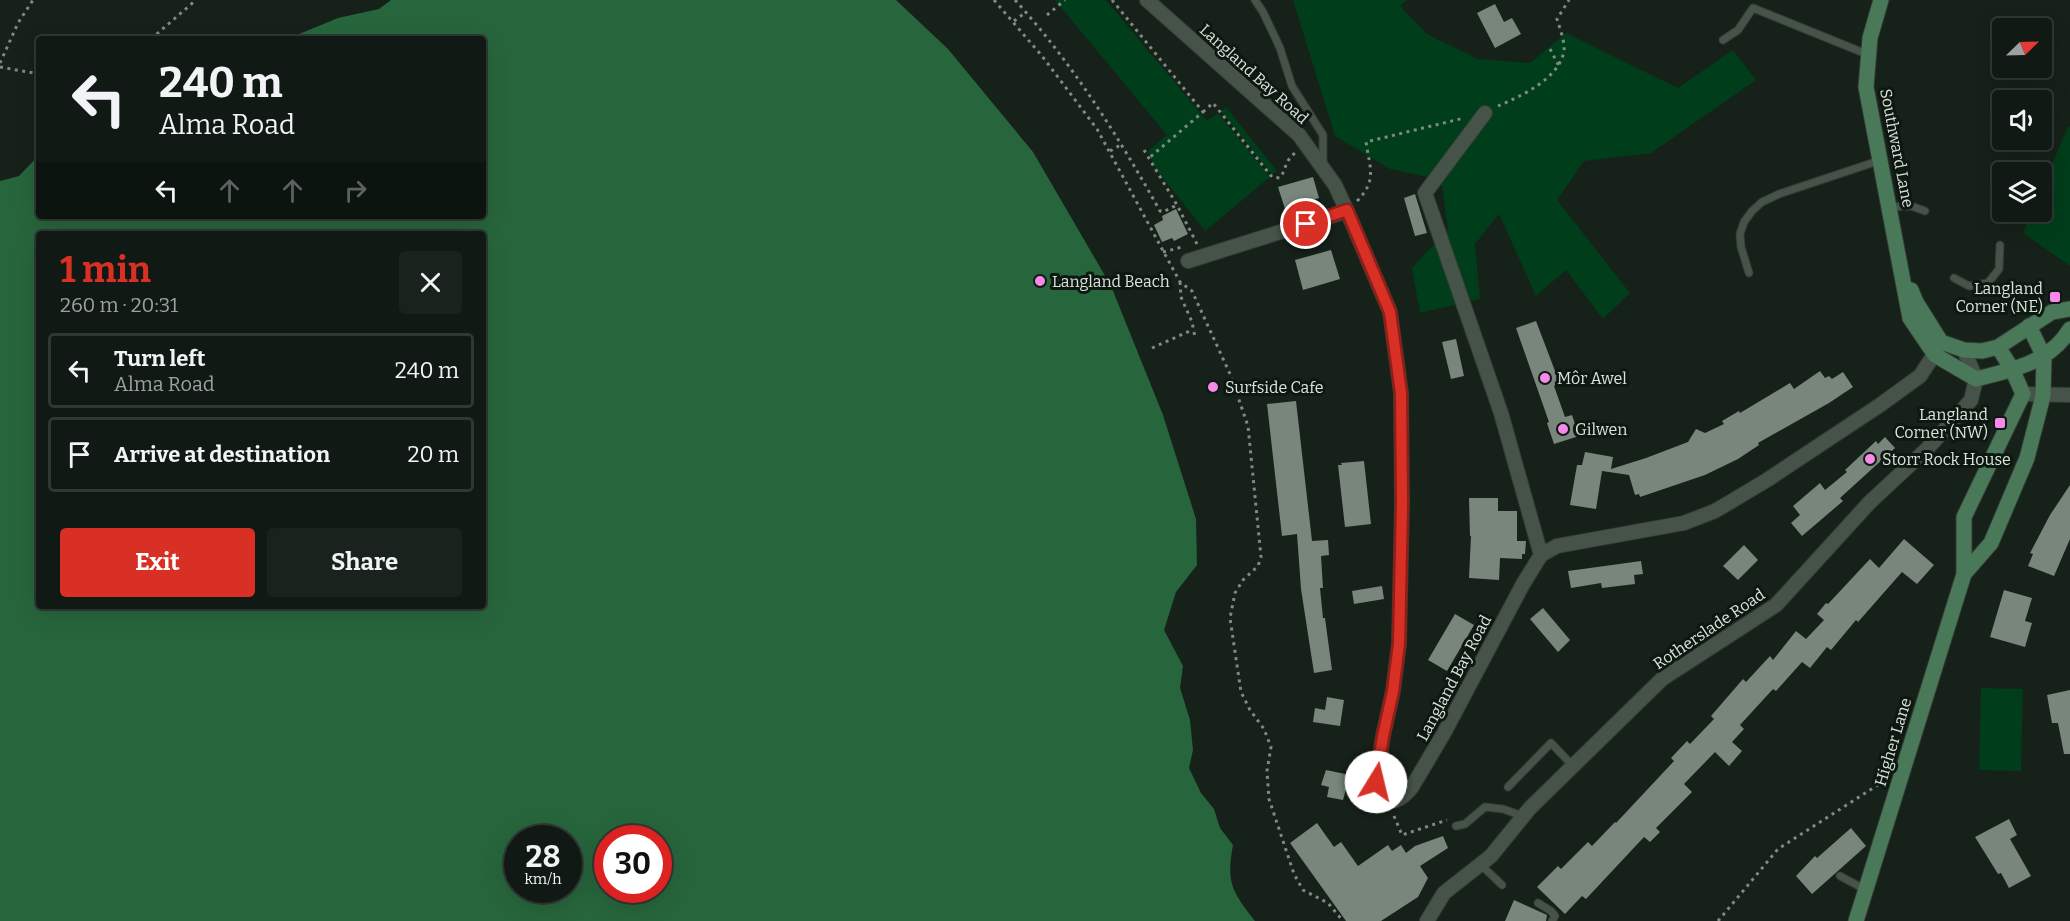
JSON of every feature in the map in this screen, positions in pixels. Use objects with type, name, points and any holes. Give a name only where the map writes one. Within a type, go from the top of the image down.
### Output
[{"type":"street","name":"Langland Bay Road","points":[[1147,0],[1299,135],[1335,185],[1390,312],[1401,393],[1402,504],[1399,644],[1393,691],[1376,782],[1383,800],[1397,800],[1406,795],[1412,787],[1541,555]]},
{"type":"street","name":"Southward Lane","points":[[1881,0],[1870,38],[1866,87],[1902,268],[1938,348]]},
{"type":"street","points":[[1484,112],[1425,193],[1501,413],[1541,555],[1557,546],[1684,523],[1715,511],[1767,480],[1920,376],[1938,348]]},
{"type":"street","points":[[1188,261],[1347,210]]},
{"type":"street","points":[[1938,348],[1982,351],[1998,347],[2052,312],[2070,309]]},
{"type":"street","name":"Higher Lane","points":[[1964,574],[1991,543],[2027,458],[2043,396],[2044,357],[2029,326]]},
{"type":"street","points":[[1976,379],[2044,357],[2066,336],[2070,329]]},
{"type":"street","points":[[1998,347],[2012,369],[2023,394],[2070,395]]},
{"type":"street","points":[[1938,348],[1976,379]]},
{"type":"street","points":[[1964,350],[1976,379]]},
{"type":"street","name":"Rotherslade Road","points":[[1427,921],[1444,893],[1491,856],[1523,816],[1662,679],[1776,605],[1870,502],[1927,448],[1971,400],[1976,379]]},
{"type":"street","name":"Higher Lane","points":[[1856,921],[1964,574],[1965,517],[2023,394]]},
{"type":"lane","points":[[1255,0],[1280,48],[1292,86],[1323,135],[1323,168]]},
{"type":"lane","points":[[1723,40],[1738,30],[1753,8],[1869,55]]},
{"type":"lane","points":[[1749,273],[1741,247],[1740,234],[1744,222],[1762,202],[1779,194],[1881,160]]},
{"type":"lane","points":[[1890,207],[1911,206],[1925,210]]},
{"type":"lane","points":[[1954,278],[1969,286],[1988,283],[1999,268],[2000,245]]},
{"type":"lane","points":[[1508,788],[1551,742],[1573,766]]},
{"type":"lane","points":[[1456,826],[1465,824],[1485,807],[1503,809],[1523,816]]},
{"type":"lane","points":[[1480,864],[1502,885]]},
{"type":"lane","points":[[1840,876],[1866,890]]},
{"type":"lane","points":[[1538,903],[1555,916],[1552,921]]},
{"type":"path","points":[[33,0],[18,23],[0,65],[36,73]]},
{"type":"path","points":[[154,36],[196,0]]},
{"type":"path","points":[[994,0],[1014,21],[1072,94],[1110,151],[1180,282],[1181,297],[1195,337]]},
{"type":"path","points":[[1015,0],[1083,85],[1122,144],[1160,211],[1163,212],[1177,206]]},
{"type":"path","points":[[1047,15],[1065,0]]},
{"type":"path","points":[[1112,0],[1203,112]]},
{"type":"path","points":[[1365,193],[1371,181],[1366,142],[1484,112],[1528,94],[1559,66],[1564,49],[1557,20],[1569,0]]},
{"type":"path","points":[[1014,21],[1026,12]]},
{"type":"path","points":[[1550,49],[1559,66]]},
{"type":"path","points":[[1149,158],[1213,103],[1241,135],[1272,177],[1280,178],[1284,164],[1293,154]]},
{"type":"path","points":[[1110,151],[1122,144]]},
{"type":"path","points":[[1144,150],[1203,256]]},
{"type":"path","points":[[1180,282],[1192,291],[1206,318],[1230,374],[1248,426],[1262,557],[1258,566],[1243,580],[1235,593],[1230,618],[1241,692],[1250,710],[1264,729],[1271,747],[1268,771],[1269,799],[1294,874],[1303,890],[1328,903],[1343,921]]},
{"type":"path","points":[[1152,348],[1190,333],[1194,329]]},
{"type":"path","points":[[1718,921],[1778,849],[1877,786]]},
{"type":"path","points":[[1388,801],[1402,835],[1449,819]]},
{"type":"shaded area","points":[[391,0],[896,0],[948,49],[1033,152],[1111,286],[1163,415],[1196,519],[1197,565],[1176,592],[1164,630],[1183,666],[1180,688],[1190,720],[1193,750],[1189,768],[1201,793],[1214,809],[1220,828],[1233,845],[1230,869],[1233,886],[1255,921],[0,921],[0,181],[19,176],[36,158],[36,219],[486,219],[486,36],[294,36],[338,18],[379,9]]},
{"type":"shaded area","points":[[1055,0],[1106,0],[1207,121],[1218,113],[1270,177],[1205,231],[1156,169],[1148,151],[1167,135]]},
{"type":"shaded area","points":[[1293,0],[1407,0],[1400,6],[1427,34],[1478,59],[1530,63],[1566,33],[1678,88],[1733,50],[1756,80],[1651,153],[1584,161],[1557,200],[1630,293],[1603,319],[1566,270],[1536,296],[1499,214],[1475,244],[1480,299],[1420,313],[1412,268],[1448,229],[1441,180],[1390,169],[1335,136]]},
{"type":"shaded area","points":[[1226,107],[1277,171],[1272,175],[1221,111]]},
{"type":"shaded area","points":[[2070,126],[2070,266],[2023,233],[2028,222],[2052,222],[2052,165],[2067,128]]},
{"type":"shaded area","points":[[1981,688],[2023,689],[2021,771],[1979,770]]},
{"type":"building","points":[[1495,4],[1504,22],[1512,18],[1521,34],[1495,48],[1477,13]]},
{"type":"building","points":[[1313,177],[1319,198],[1285,209],[1278,187]]},
{"type":"building","points":[[1415,194],[1427,233],[1415,236],[1404,198]]},
{"type":"building","points":[[1176,209],[1188,234],[1174,241],[1172,238],[1162,242],[1154,225],[1163,220],[1162,216]]},
{"type":"building","points":[[1331,250],[1340,279],[1303,290],[1295,260]]},
{"type":"building","points":[[1536,321],[1560,384],[1554,386],[1565,417],[1572,415],[1579,436],[1554,444],[1547,423],[1549,422],[1516,328]]},
{"type":"building","points":[[1456,339],[1464,376],[1451,379],[1442,342]]},
{"type":"building","points":[[1820,371],[1825,378],[1829,376],[1832,379],[1843,372],[1853,387],[1758,443],[1759,445],[1738,459],[1705,475],[1640,497],[1639,494],[1635,495],[1629,475],[1602,471],[1596,509],[1570,505],[1577,465],[1582,465],[1585,452],[1613,457],[1611,469],[1646,458],[1688,442],[1696,429],[1705,433],[1724,424],[1722,421],[1790,383],[1794,389]]},
{"type":"building","points":[[1296,401],[1312,541],[1328,540],[1329,555],[1321,556],[1323,588],[1320,588],[1332,670],[1314,673],[1301,589],[1297,534],[1282,536],[1267,404]]},
{"type":"building","points":[[1885,437],[1895,448],[1840,498],[1843,501],[1802,536],[1791,523],[1800,515],[1793,506],[1820,483],[1825,490],[1847,472],[1845,470],[1876,441],[1878,444]]},
{"type":"building","points":[[1364,461],[1371,524],[1345,527],[1338,465]]},
{"type":"building","points":[[2070,485],[2070,539],[2054,576],[2028,566],[2033,554],[2030,553],[2050,515]]},
{"type":"building","points":[[1469,498],[1498,498],[1498,511],[1517,511],[1517,541],[1526,541],[1525,554],[1522,554],[1522,559],[1500,558],[1499,580],[1469,578],[1471,536]]},
{"type":"building","points":[[1904,539],[1934,565],[1917,584],[1902,572],[1831,650],[1827,647],[1810,668],[1802,662],[1776,691],[1773,689],[1740,725],[1744,729],[1732,742],[1742,751],[1729,766],[1715,752],[1684,784],[1692,792],[1656,828],[1660,832],[1650,842],[1644,837],[1586,899],[1582,896],[1565,914],[1537,887],[1558,866],[1561,869],[1588,842],[1592,846],[1616,823],[1674,761],[1671,758],[1687,741],[1690,744],[1714,719],[1711,716],[1743,679],[1746,682],[1770,656],[1773,660],[1796,631],[1806,639],[1824,620],[1817,614],[1826,603],[1828,604],[1870,559],[1879,568]]},
{"type":"building","points":[[1744,545],[1758,560],[1738,580],[1723,566]]},
{"type":"building","points":[[1641,561],[1643,574],[1634,575],[1635,584],[1602,588],[1601,583],[1571,588],[1568,571]]},
{"type":"building","points":[[1382,586],[1384,599],[1354,604],[1352,591]]},
{"type":"building","points":[[2004,590],[2032,598],[2025,621],[2032,623],[2025,647],[1990,637]]},
{"type":"building","points":[[1543,608],[1570,640],[1558,652],[1530,619]]},
{"type":"building","points":[[1455,614],[1474,625],[1447,671],[1428,660]]},
{"type":"building","points":[[2070,690],[2070,754],[2064,754],[2058,723],[2052,723],[2047,695]]},
{"type":"building","points":[[1327,697],[1344,700],[1340,726],[1313,722],[1315,708],[1325,710]]},
{"type":"building","points":[[1326,770],[1350,775],[1343,800],[1327,797],[1329,787],[1321,785]]},
{"type":"building","points":[[2009,819],[2017,835],[2010,839],[2031,876],[2009,888],[1975,837]]},
{"type":"building","points":[[1317,823],[1334,847],[1341,842],[1358,866],[1388,845],[1392,851],[1401,845],[1406,853],[1415,846],[1443,836],[1448,848],[1420,866],[1428,878],[1418,897],[1381,921],[1346,921],[1290,843]]},
{"type":"building","points":[[1851,828],[1866,846],[1812,894],[1796,876],[1815,856],[1817,858]]},
{"type":"building","points":[[1514,900],[1547,915],[1546,921],[1505,921]]},
{"type":"place","name":"Langland Beach","points":[[1040,281]]},
{"type":"place","name":"Langland Corner (NE)","points":[[2055,297]]},
{"type":"place","name":"Môr Awel","points":[[1545,378]]},
{"type":"place","name":"Surfside Cafe","points":[[1213,387]]},
{"type":"place","name":"Langland Corner (NW)","points":[[2000,423]]},
{"type":"place","name":"Gilwen","points":[[1563,429]]},
{"type":"place","name":"Storr Rock House","points":[[1870,459]]},
{"type":"route","points":[[1306,224],[1347,210],[1390,312],[1401,393],[1402,504],[1399,644],[1393,691],[1376,782]]}]
